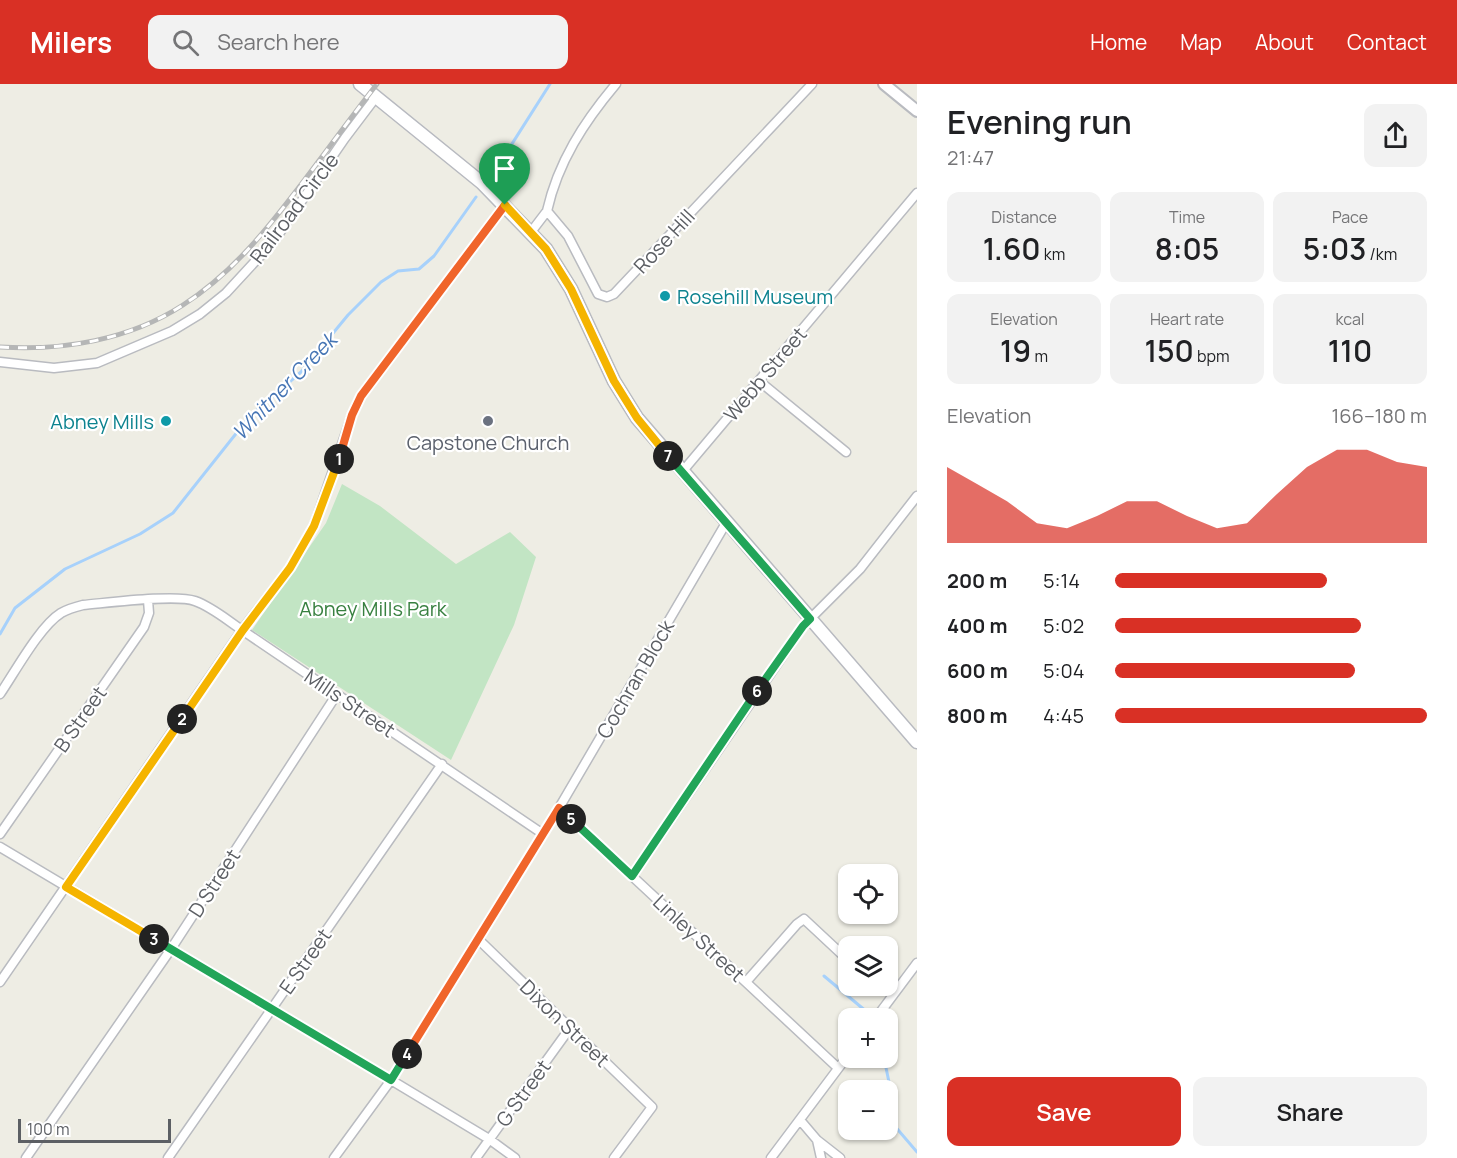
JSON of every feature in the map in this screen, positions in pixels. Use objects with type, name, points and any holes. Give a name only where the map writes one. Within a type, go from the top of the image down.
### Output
[{"type":"main road","points":[[360,84],[482,183],[546,249],[571,289],[614,381],[637,418],[917,742]]},
{"type":"street","points":[[531,232],[547,211],[552,186],[575,139],[595,109],[616,84]]},
{"type":"street","name":"Rose Hill","points":[[547,211],[568,236],[598,294],[607,297],[614,294],[812,84]]},
{"type":"street","points":[[884,84],[917,111]]},
{"type":"street","name":"Railroad Circle","points":[[0,362],[54,368],[97,363],[172,331],[200,314],[226,293],[274,241],[376,97]]},
{"type":"street","name":"Webb Street","points":[[682,472],[917,193]]},
{"type":"street","points":[[0,982],[243,630],[290,568],[314,526],[352,415],[361,396],[505,205]]},
{"type":"street","points":[[759,381],[846,453]]},
{"type":"street","points":[[632,876],[803,626],[860,569],[917,496]]},
{"type":"street","name":"Cochran Block","points":[[334,1158],[391,1080],[543,834],[726,523]]},
{"type":"street","name":"Mills Street","points":[[0,694],[45,627],[60,613],[83,605],[148,600],[192,600],[203,604],[243,630],[543,834]]},
{"type":"street","name":"B Street","points":[[0,834],[144,627],[149,613],[148,600]]},
{"type":"street","name":"D Street","points":[[26,1158],[171,949],[337,694]]},
{"type":"street","name":"E Street","points":[[168,1158],[442,764]]},
{"type":"street","name":"Linley Street","points":[[559,808],[838,1068]]},
{"type":"street","points":[[0,847],[391,1080],[515,1158]]},
{"type":"street","points":[[746,982],[804,919],[838,951]]},
{"type":"street","name":"Dixon Street","points":[[478,939],[652,1107],[614,1158]]},
{"type":"street","points":[[898,988],[917,963]]},
{"type":"street","name":"G Street","points":[[476,1158],[570,1028]]},
{"type":"street","points":[[771,1158],[838,1068]]},
{"type":"street","points":[[800,1120],[817,1140],[840,1158]]},
{"type":"street","points":[[817,1140],[821,1158]]},
{"type":"green space","name":"Abney Mills Park","points":[[342,484],[380,506],[456,564],[510,532],[536,557],[514,625],[451,760],[252,630],[326,523]]},
{"type":"waterway","name":"Whitner Creek","points":[[496,169],[550,84]]},
{"type":"waterway","name":"Whitner Creek","points":[[0,634],[15,608],[65,569],[140,534],[173,513],[250,416],[301,372],[348,315],[381,282],[398,271],[419,269],[434,256],[476,197]]},
{"type":"waterway","points":[[824,976],[862,1008]]},
{"type":"waterway","points":[[886,1068],[893,1124],[917,1152]]},
{"type":"railway","points":[[0,347],[48,347],[95,341],[140,327],[183,305],[218,279],[249,249],[377,84]]},
{"type":"place","name":"Rosehill Museum","points":[[665,296]]},
{"type":"place","name":"Abney Mills","points":[[166,421]]},
{"type":"place","name":"Capstone Church","points":[[488,421]]},
{"type":"route","points":[[505,205],[546,249],[571,289],[614,381],[637,418],[810,619],[764,681],[632,876],[559,808],[391,1080],[66,887],[243,630],[290,568],[314,526],[338,462],[352,415],[361,396],[505,205]]}]
